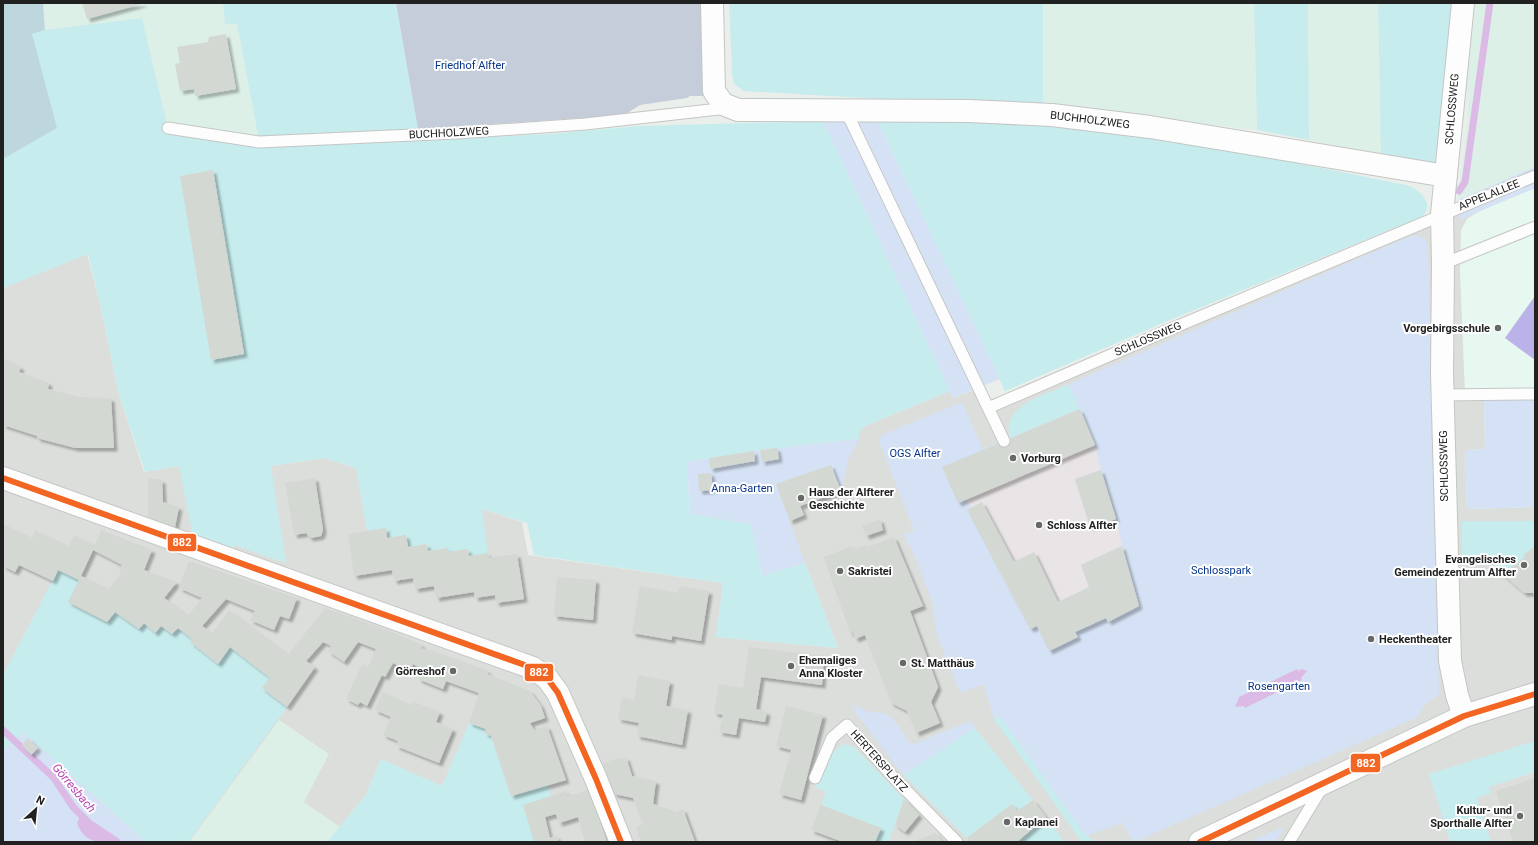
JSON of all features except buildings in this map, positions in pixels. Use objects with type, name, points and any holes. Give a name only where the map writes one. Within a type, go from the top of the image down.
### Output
[{"type":"street","points":[[712,3],[714,91],[717,98],[730,108]]},
{"type":"street","name":"SCHLOSSWEG","points":[[1463,3],[1442,214],[1444,264],[1443,395],[1450,654],[1453,677],[1464,716]]},
{"type":"street","name":"BUCHHOLZWEG","points":[[730,108],[747,111],[969,111],[1052,115],[1164,130],[1446,176]]},
{"type":"street","points":[[3,478],[520,662],[533,668],[547,678],[558,693],[596,779],[621,842]]},
{"type":"street","points":[[1200,842],[1464,716],[1535,694]]},
{"type":"lane","name":"BUCHHOLZWEG","points":[[168,128],[259,142],[457,133],[585,124],[730,108]]},
{"type":"lane","points":[[846,111],[1004,441]]},
{"type":"lane","name":"APPELALLEE","points":[[1442,214],[1535,176]]},
{"type":"lane","name":"SCHLOSSWEG","points":[[988,408],[1442,214]]},
{"type":"lane","points":[[1444,264],[1535,227]]},
{"type":"lane","points":[[1443,395],[1535,394]]},
{"type":"lane","name":"HERTERSPLATZ","points":[[815,778],[832,738],[847,725],[895,779],[957,842]]},
{"type":"lane","points":[[1289,842],[1326,782]]},
{"type":"shaded area","points":[[3,3],[43,3],[45,30],[32,34],[57,128],[3,159]]},
{"type":"shaded area","points":[[43,3],[223,3],[225,24],[237,23],[259,142],[168,128],[142,18],[45,30]]},
{"type":"shaded area","points":[[223,3],[396,3],[420,140],[550,134],[637,126],[823,121],[950,391],[865,426],[859,432],[859,439],[760,450],[687,462],[690,514],[751,524],[762,576],[805,563],[838,648],[716,637],[723,583],[534,555],[527,523],[482,509],[488,553],[469,556],[468,549],[448,552],[448,548],[428,551],[427,544],[408,547],[406,535],[387,538],[386,528],[367,531],[356,468],[325,458],[271,466],[286,563],[234,545],[233,551],[193,537],[179,466],[145,472],[119,395],[88,254],[3,288],[3,159],[57,128],[31,34],[45,30],[142,18],[168,128],[259,141],[237,24],[225,24]]},
{"type":"shaded area","points":[[729,3],[1043,3],[1043,105],[961,100],[880,99],[744,91],[734,84],[732,73]]},
{"type":"shaded area","points":[[1043,3],[1254,3],[1257,130],[1043,105]]},
{"type":"shaded area","points":[[1254,3],[1308,3],[1309,140],[1257,130]]},
{"type":"shaded area","points":[[1308,3],[1378,3],[1381,156],[1309,140]]},
{"type":"shaded area","points":[[1378,3],[1453,3],[1435,166],[1381,156]]},
{"type":"shaded area","points":[[1468,3],[1535,3],[1535,167],[1458,200],[1468,117],[1464,25]]},
{"type":"shaded area","points":[[965,119],[1053,124],[1186,141],[1406,185],[1421,193],[1427,202],[1427,207],[1421,217],[1170,320],[1005,391],[878,122]]},
{"type":"shaded area","points":[[1535,176],[1535,842],[478,842],[381,759],[366,795],[327,842],[3,842],[3,288],[87,253],[102,313],[119,395],[144,472],[179,466],[233,551],[234,545],[271,466],[325,458],[522,522],[528,555],[723,583],[716,637],[838,648],[805,563],[690,514],[842,440],[859,439],[859,432],[865,426],[950,391],[953,398],[979,388],[988,408]]},
{"type":"shaded area","name":"Vorgebirgsschule","points":[[1535,188],[1535,507],[1467,509],[1465,450],[1485,449],[1484,395],[1465,395],[1460,271],[1461,230],[1467,219],[1479,211]]},
{"type":"shaded area","points":[[1535,296],[1535,360],[1505,338]]},
{"type":"shaded area","points":[[1069,384],[1080,409],[1010,438],[1009,427],[1012,417],[1018,409],[1038,397]]},
{"type":"shaded area","points":[[1095,445],[1101,470],[1075,479],[1090,527],[1116,519],[1122,546],[1081,565],[1089,587],[1058,602],[1034,552],[1014,562],[982,502],[971,508],[966,499]]},
{"type":"shaded area","points":[[1462,521],[1535,521],[1535,549],[1534,547],[1524,554],[1525,557],[1502,574],[1488,558],[1462,559]]},
{"type":"shaded area","points":[[58,570],[79,580],[69,603],[107,622],[115,612],[139,629],[144,623],[155,633],[161,626],[172,634],[178,628],[192,639],[190,642],[218,663],[230,647],[270,678],[262,688],[287,707],[188,842],[146,842],[24,733],[3,751],[3,675]]},
{"type":"shaded area","points":[[1297,669],[1298,671],[1302,669],[1307,671],[1301,678],[1302,680],[1245,708],[1244,706],[1235,707],[1239,697]]},
{"type":"shaded area","points":[[1000,716],[1086,836],[1089,836],[1093,842],[1082,842],[994,719]]},
{"type":"shaded area","points":[[279,720],[329,754],[304,802],[340,827],[327,842],[189,842]]},
{"type":"shaded area","points":[[469,723],[486,729],[484,733],[491,736],[511,796],[548,785],[551,796],[524,805],[534,842],[327,842],[366,795],[381,759],[442,786]]},
{"type":"shaded area","points":[[975,728],[1033,800],[1017,811],[1012,804],[967,838],[903,775]]},
{"type":"shaded area","points":[[1535,741],[1535,772],[1489,787],[1491,793],[1477,798],[1491,842],[1450,842],[1429,774]]},
{"type":"shaded area","points":[[845,744],[854,747],[904,799],[889,842],[875,842],[880,828],[821,805],[826,792],[815,787],[830,756],[839,747]]},
{"type":"shaded area","points":[[85,816],[122,842],[100,842],[89,839],[80,830],[77,823],[80,817]]},
{"type":"shaded area","points":[[1046,817],[1064,842],[1017,842],[1032,830],[1031,828]]},
{"type":"green space","name":"Friedhof Alfter","points":[[396,3],[703,3],[704,96],[690,96],[687,98],[640,105],[624,115],[418,129]]},
{"type":"green space","points":[[823,121],[878,122],[1000,379],[953,398]]},
{"type":"green space","points":[[1535,167],[1535,188],[1459,220],[1458,200]]},
{"type":"green space","name":"Schlosspark","points":[[1416,235],[1425,239],[1428,246],[1439,695],[1425,704],[1418,717],[1134,842],[1122,823],[1086,836],[1000,716],[994,719],[984,684],[960,693],[936,633],[933,605],[916,559],[904,535],[914,531],[879,441],[882,435],[962,402],[983,449],[1079,409],[1069,384],[1401,240]]},
{"type":"green space","points":[[1535,394],[1535,507],[1467,509],[1465,450],[1485,449],[1484,395]]},
{"type":"green space","name":"Anna-Garten","points":[[859,439],[848,460],[841,491],[831,465],[776,484],[805,563],[762,576],[751,524],[690,514],[687,462],[760,450]]},
{"type":"green space","points":[[858,706],[868,711],[889,716],[893,719],[911,745],[970,721],[975,728],[903,775],[853,709]]},
{"type":"green space","points":[[24,733],[146,842],[3,842],[3,751]]},
{"type":"green space","points":[[1280,828],[1283,831],[1275,842],[1250,842]]},
{"type":"waterway","points":[[1459,191],[1465,182],[1490,3]]},
{"type":"waterway","name":"Görresbach","points":[[3,730],[54,778],[73,807],[88,822]]},
{"type":"transit line","name":"882","points":[[3,478],[533,668],[547,678],[558,693],[596,779],[621,842]]},
{"type":"transit line","name":"882","points":[[1200,842],[1464,716],[1535,694]]},
{"type":"place","name":"Vorgebirgsschule","points":[[1498,328]]},
{"type":"place","name":"Vorburg","points":[[1013,458]]},
{"type":"place","name":"Haus der Alfterer Geschichte","points":[[801,498]]},
{"type":"place","name":"Schloss Alfter","points":[[1039,525]]},
{"type":"place","name":"Evangelisches Gemeindezentrum Alfter","points":[[1524,565]]},
{"type":"place","name":"Sakristei","points":[[840,571]]},
{"type":"place","name":"Heckentheater","points":[[1371,639]]},
{"type":"place","name":"St. Matthäus","points":[[903,663]]},
{"type":"place","name":"Ehemaliges Anna Kloster","points":[[791,666]]},
{"type":"place","name":"Görreshof","points":[[453,671]]},
{"type":"place","name":"Kultur- und Sporthalle Alfter","points":[[1520,816]]},
{"type":"place","name":"Kaplanei","points":[[1007,822]]},
{"type":"park label","name":"OGS Alfter","points":[[915,453]]},
{"type":"park label","name":"Rosengarten","points":[[1279,686]]}]
